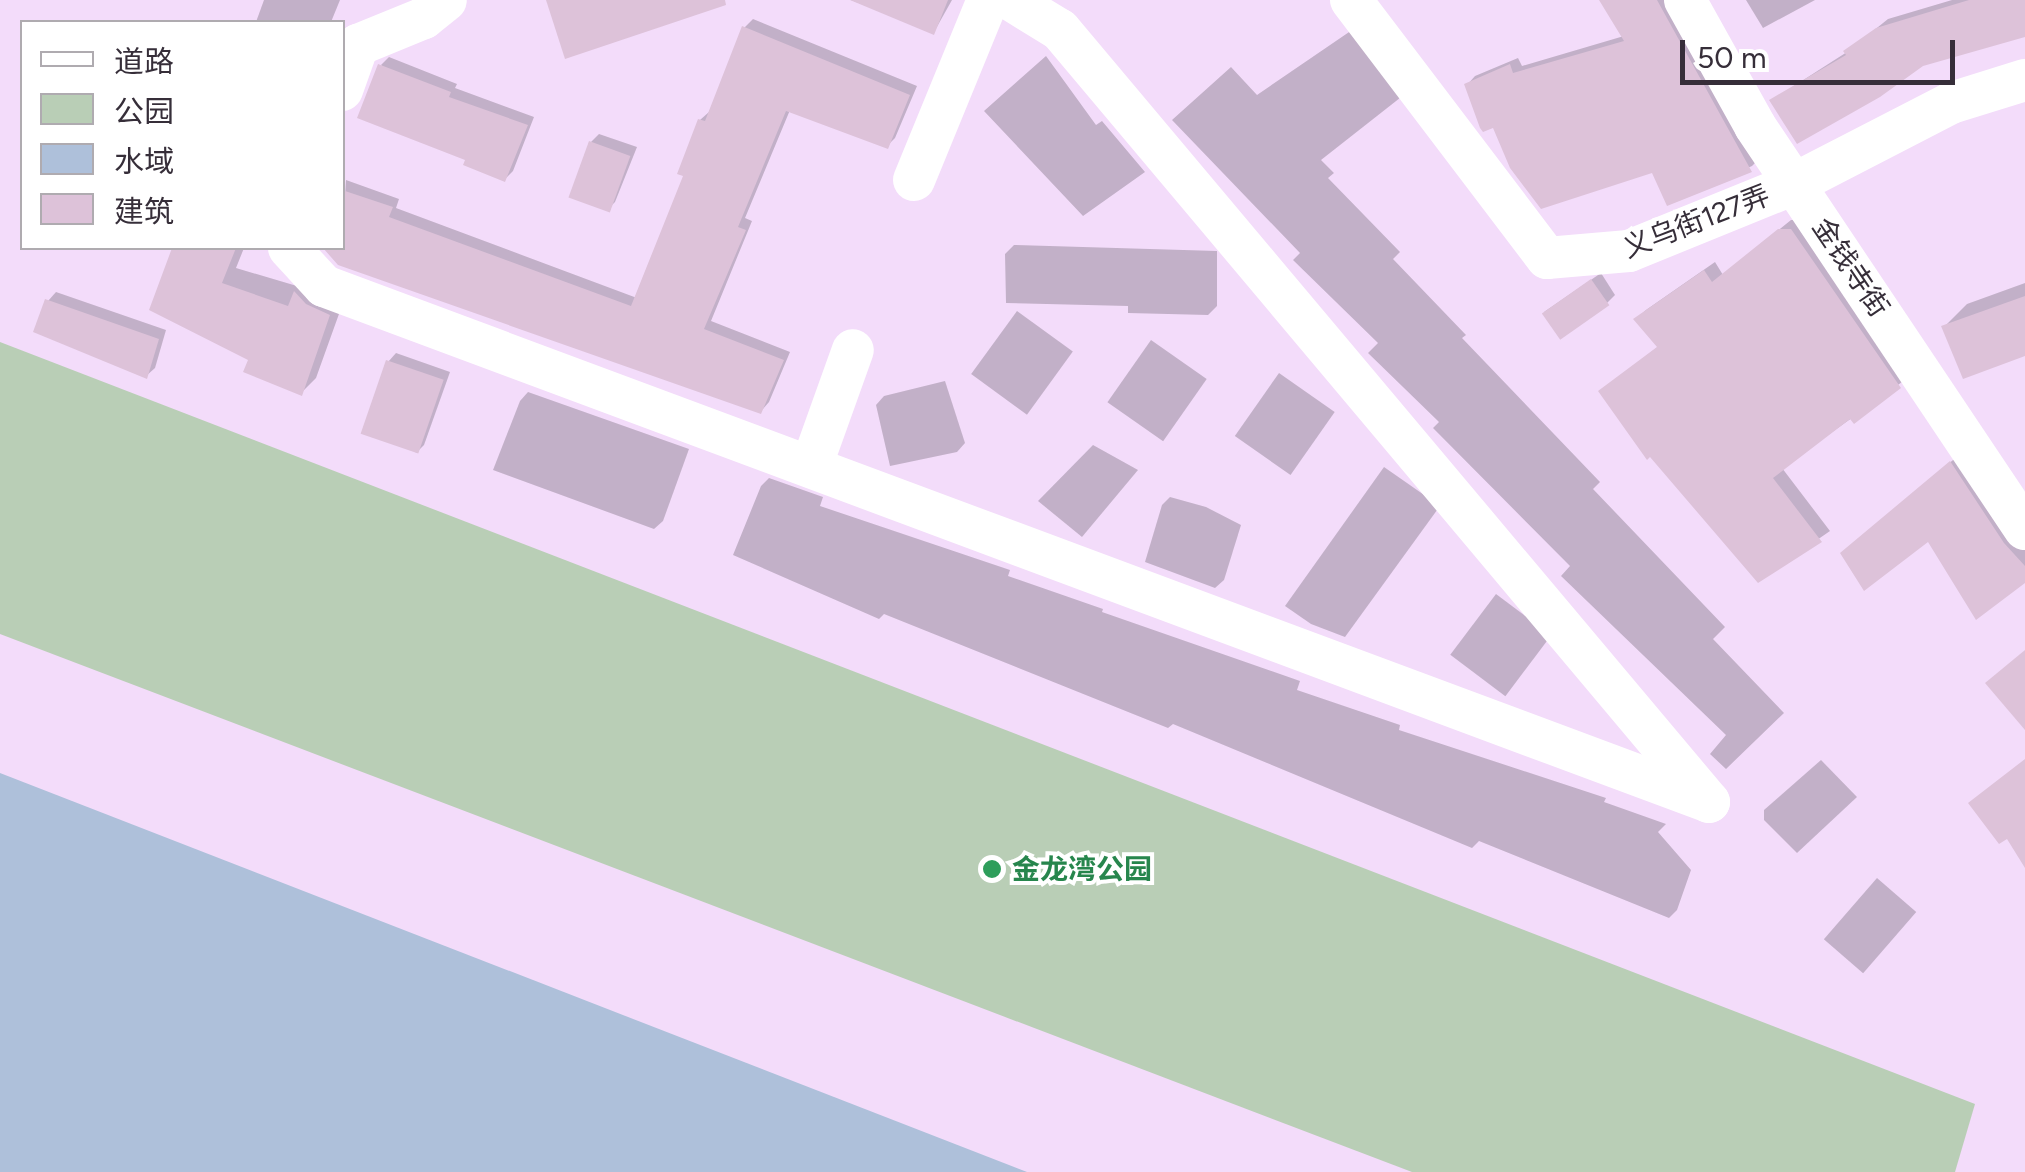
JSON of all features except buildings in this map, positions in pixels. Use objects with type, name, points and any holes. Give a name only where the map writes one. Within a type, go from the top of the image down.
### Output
[{"type":"street","points":[[345,82],[358,45],[424,18],[446,0]]},
{"type":"street","points":[[914,180],[988,0]]},
{"type":"street","points":[[291,250],[324,286],[1709,802],[1060,30],[1011,0]]},
{"type":"street","name":"义乌街127弄","points":[[1350,0],[1547,258],[1630,251],[1794,184],[1951,103],[2025,80]]},
{"type":"street","name":"金钱寺街","points":[[1685,0],[1755,126],[2025,529]]},
{"type":"street","points":[[811,467],[853,350]]},
{"type":"green space","name":"金龙湾公园","points":[[0,342],[1975,1104],[1955,1172],[1412,1172],[0,634]]},
{"type":"water","points":[[0,773],[1027,1172],[0,1172]]},
{"type":"place","name":"金龙湾公园","points":[[992,869]]}]
